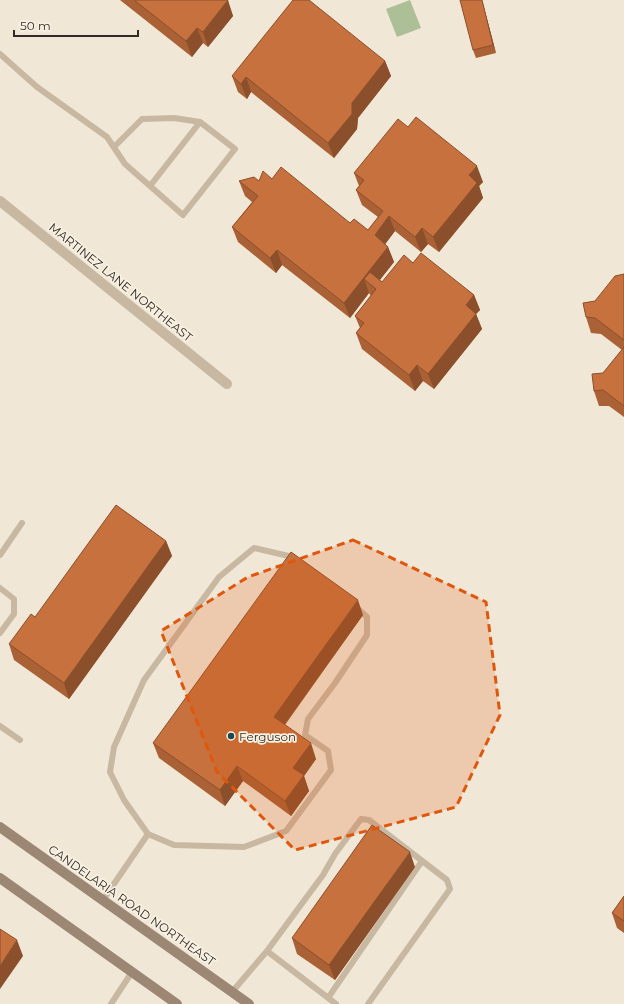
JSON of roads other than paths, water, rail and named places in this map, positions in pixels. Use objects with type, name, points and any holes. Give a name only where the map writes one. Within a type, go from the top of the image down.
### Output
[{"type":"main road","name":"CANDELARIA ROAD NORTHEAST","points":[[0,827],[249,1004]]},
{"type":"main road","points":[[0,878],[177,1004]]},
{"type":"street","name":"MARTINEZ LANE NORTHEAST","points":[[0,201],[227,384]]},
{"type":"lane","points":[[0,54],[37,87],[107,137],[124,164],[182,215],[235,149],[200,122],[174,118],[142,119],[114,147]]},
{"type":"lane","points":[[150,186],[200,122]]},
{"type":"lane","points":[[0,555],[22,523]]},
{"type":"lane","points":[[299,561],[293,557],[254,548],[219,577],[144,680],[114,748],[110,772],[124,800],[148,834],[174,845],[244,847],[286,831],[331,770],[328,751],[305,735],[308,719],[335,683],[367,635],[367,617],[351,602]]},
{"type":"lane","points":[[0,588],[14,599],[14,614],[0,633]]},
{"type":"lane","points":[[0,726],[20,740]]},
{"type":"lane","points":[[232,992],[267,951],[323,875],[335,854],[361,819],[369,820],[447,880],[450,889],[368,1004]]},
{"type":"lane","points":[[103,900],[148,834]]},
{"type":"lane","points":[[328,998],[422,861]]},
{"type":"lane","points":[[267,951],[336,1004]]},
{"type":"lane","points":[[111,1004],[132,972]]},
{"type":"place","name":"Ferguson","points":[[231,736]]}]
